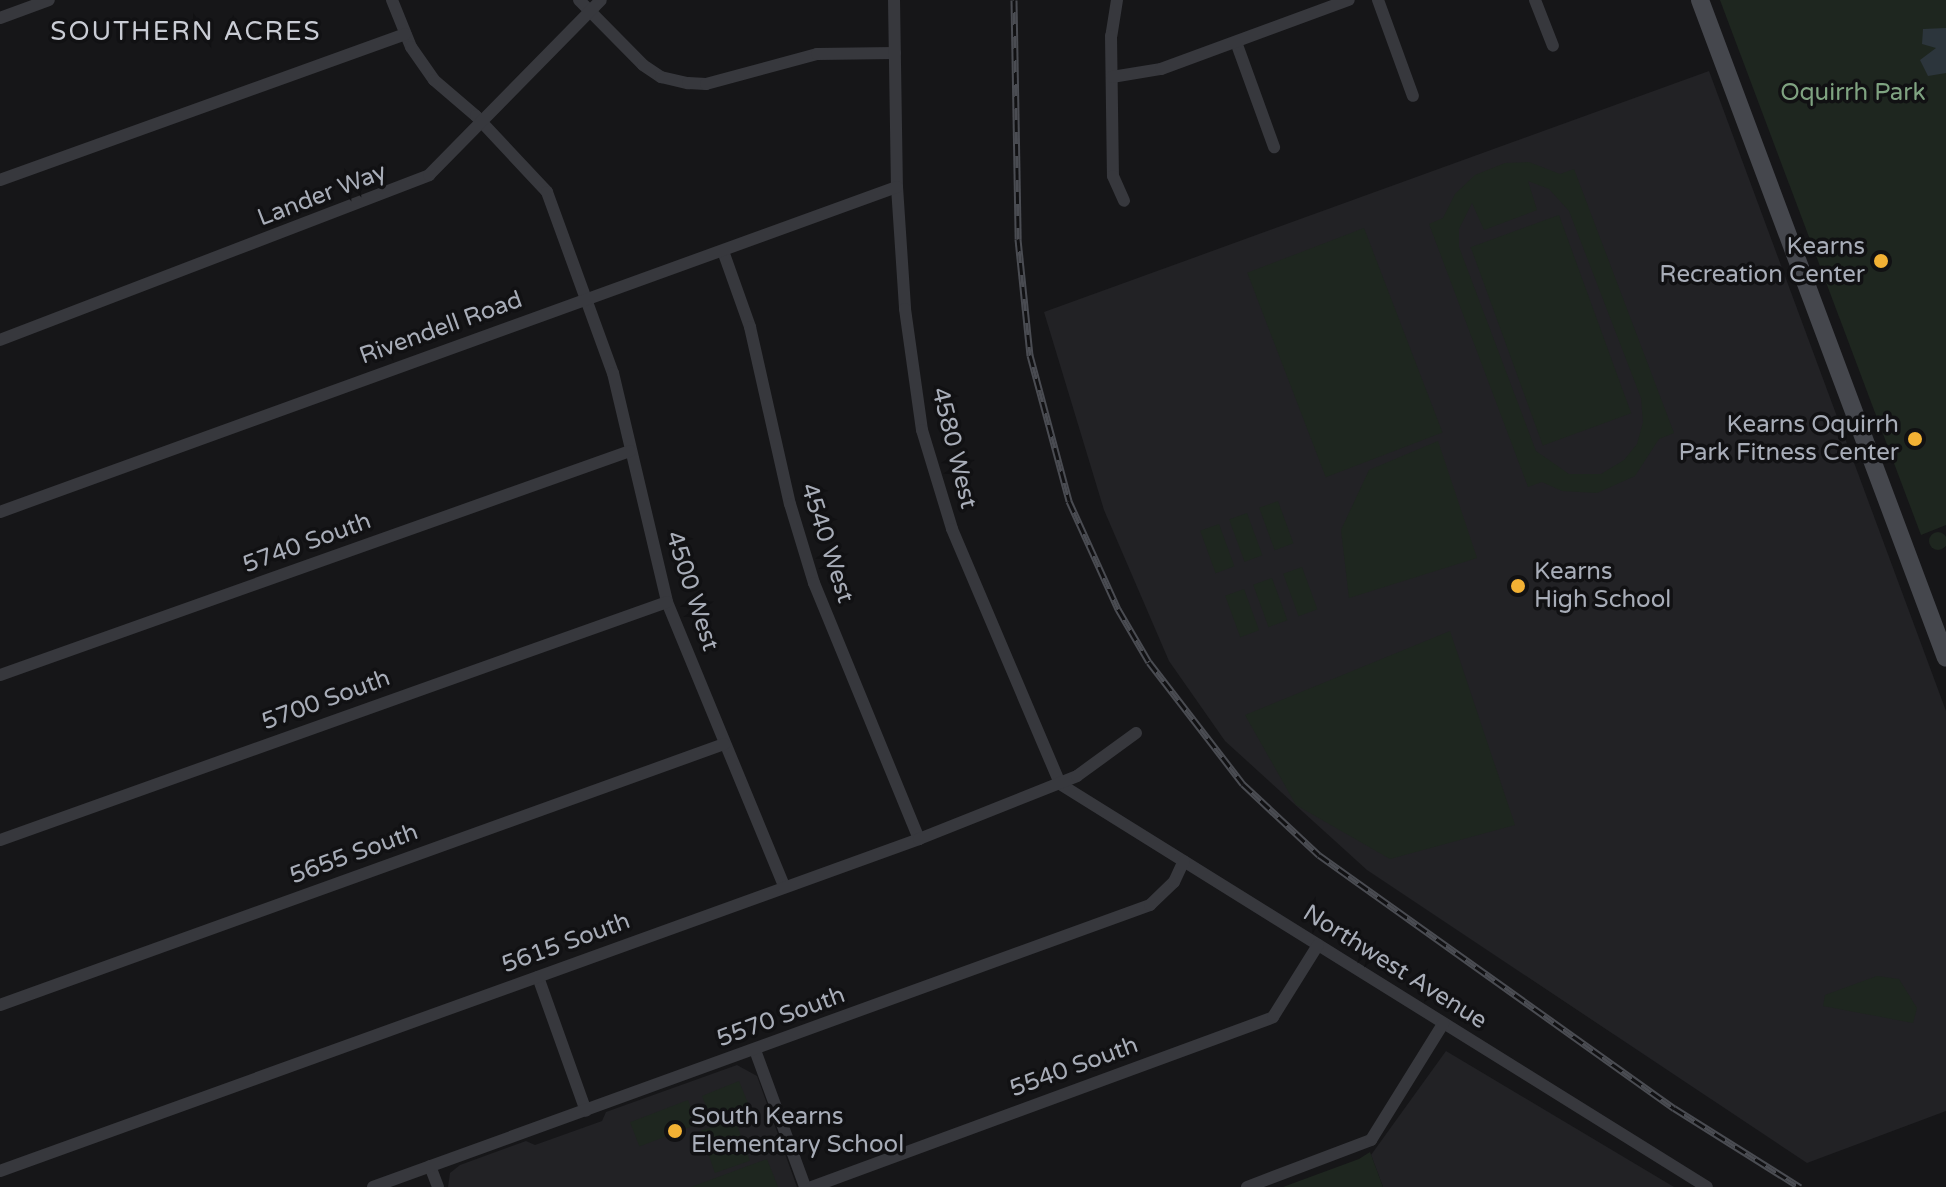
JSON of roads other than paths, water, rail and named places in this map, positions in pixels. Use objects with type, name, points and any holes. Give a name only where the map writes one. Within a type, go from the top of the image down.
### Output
[{"type":"main road","points":[[1700,0],[1946,658]]},
{"type":"street","points":[[0,18],[49,0]]},
{"type":"street","name":"4500 West","points":[[392,0],[405,34],[434,80],[483,123],[547,192],[613,373],[667,602],[784,886]]},
{"type":"street","points":[[579,0],[643,65],[661,77],[688,83],[706,84],[817,54],[895,53]]},
{"type":"street","name":"Lander Way","points":[[0,340],[400,190],[429,175],[601,0]]},
{"type":"street","name":"4580 West","points":[[894,0],[897,187],[905,309],[922,430],[952,529],[1060,784]]},
{"type":"street","points":[[1117,0],[1112,77],[1113,176],[1124,201]]},
{"type":"street","points":[[1112,77],[1142,75],[1348,0]]},
{"type":"street","points":[[1378,0],[1413,96]]},
{"type":"street","points":[[1535,0],[1553,46]]},
{"type":"street","points":[[0,180],[405,34]]},
{"type":"street","points":[[1236,42],[1274,147]]},
{"type":"street","name":"Rivendell Road","points":[[0,512],[897,187]]},
{"type":"street","name":"4540 West","points":[[723,251],[750,327],[790,504],[814,583],[919,839]]},
{"type":"street","name":"5740 South","points":[[0,675],[630,451]]},
{"type":"street","name":"5700 South","points":[[0,840],[667,602]]},
{"type":"street","name":"5615 South","points":[[0,1171],[919,839],[1060,784],[1136,733]]},
{"type":"street","name":"5655 South","points":[[0,1005],[724,744]]},
{"type":"street","name":"Northwest Avenue","points":[[1060,784],[1707,1187]]},
{"type":"street","name":"5570 South","points":[[373,1187],[1150,905],[1174,882],[1184,861]]},
{"type":"street","name":"5540 South","points":[[812,1187],[1273,1017],[1318,945]]},
{"type":"street","points":[[538,977],[586,1111]]},
{"type":"street","points":[[1247,1187],[1371,1140],[1443,1024]]},
{"type":"street","points":[[755,1050],[805,1187]]},
{"type":"street","points":[[430,1166],[438,1187]]},
{"type":"railway","points":[[1014,0],[1018,239],[1030,355],[1069,501],[1118,609],[1149,662],[1243,784],[1319,855],[1674,1108],[1800,1187]]},
{"type":"place","name":"Kearns Recreation Center","points":[[1881,261]]},
{"type":"place","name":"Kearns Oquirrh Park Fitness Center","points":[[1915,439]]},
{"type":"place","name":"Kearns High School","points":[[1518,586]]},
{"type":"place","name":"South Kearns Elementary School","points":[[675,1131]]},
{"type":"district","name":"SOUTHERN ACRES","points":[[186,32]]},
{"type":"park label","name":"Oquirrh Park","points":[[1853,93]]}]
